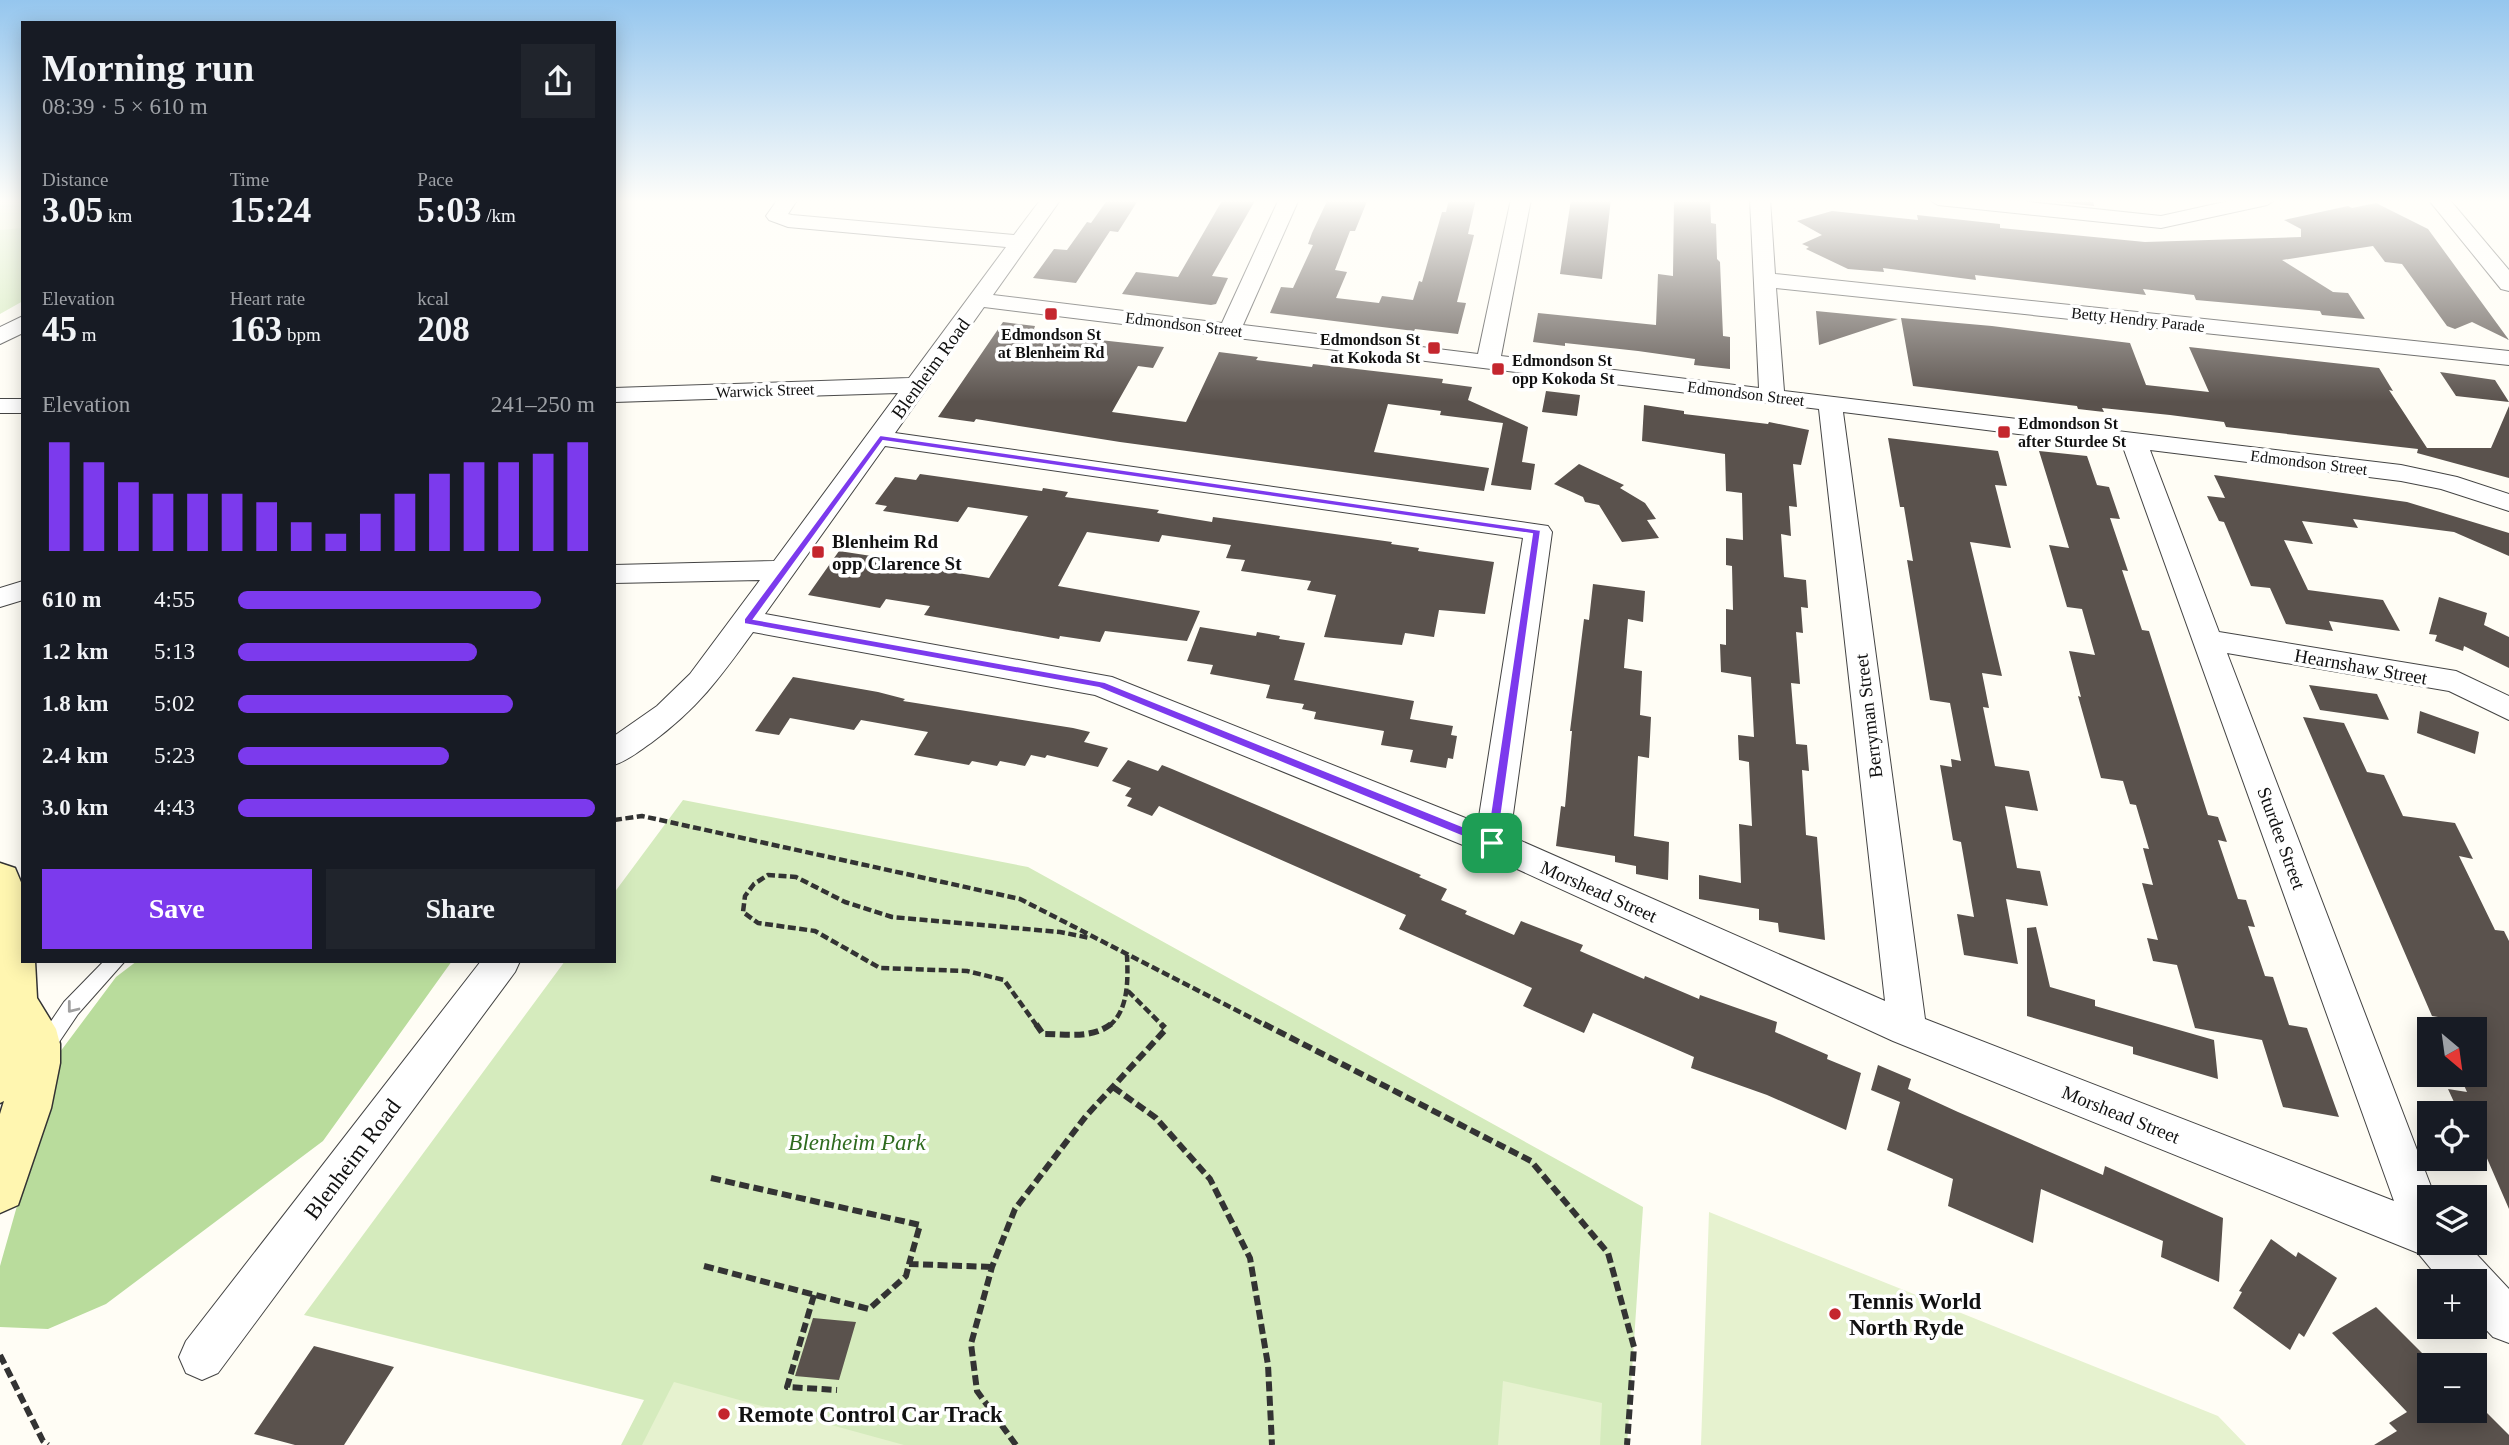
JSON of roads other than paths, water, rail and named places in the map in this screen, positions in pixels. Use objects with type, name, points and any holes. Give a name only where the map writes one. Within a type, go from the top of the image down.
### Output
[{"type":"main road","points":[[0,1188],[27,1108],[8,1061],[14,1033],[14,1003],[8,910]]},
{"type":"street","name":"Blenheim Road","points":[[616,752],[656,724],[691,694],[747,621],[1003,266]]},
{"type":"street","points":[[1230,329],[1258,266]]},
{"type":"street","points":[[1488,361],[1507,266]]},
{"type":"street","points":[[1765,266],[1772,396]]},
{"type":"street","points":[[2494,266],[2509,284]]},
{"type":"street","name":"Betty Hendry Parade","points":[[1766,280],[2509,358]]},
{"type":"street","name":"Edmondson Street","points":[[980,300],[2401,473],[2448,483],[2509,503]]},
{"type":"street","points":[[0,337],[21,325]]},
{"type":"street","name":"Warwick Street","points":[[616,394],[917,385]]},
{"type":"street","name":"Berryman Street","points":[[1830,403],[1907,1029]]},
{"type":"street","points":[[0,406],[21,405]]},
{"type":"street","points":[[880,438],[1538,532],[1492,843]]},
{"type":"street","name":"Sturdee Street","points":[[2134,442],[2417,1200]]},
{"type":"street","points":[[616,574],[782,570]]},
{"type":"street","points":[[0,588],[21,589]]},
{"type":"street","points":[[0,598],[21,590]]},
{"type":"street","name":"Morshead Street","points":[[747,621],[1101,685],[1492,843],[1907,1029],[2417,1232]]},
{"type":"street","name":"Hearnshaw Street","points":[[2208,640],[2456,682],[2509,709]]},
{"type":"street","name":"Blenheim Road","points":[[202,1357],[500,963]]},
{"type":"street","name":"Morshead Street","points":[[2447,1255],[2460,1269]]},
{"type":"street","name":"Morshead Street","points":[[2487,1298],[2509,1321]]},
{"type":"lane","points":[[14,1080],[71,1008],[114,963]]},
{"type":"place","name":"Edmondson St at Blenheim Rd","points":[[1051,314]]},
{"type":"place","name":"Edmondson St at Kokoda St","points":[[1434,348]]},
{"type":"place","name":"Edmondson St opp Kokoda St","points":[[1498,369]]},
{"type":"place","name":"Edmondson St after Sturdee St","points":[[2004,432]]},
{"type":"place","name":"Blenheim Rd opp Clarence St","points":[[818,552]]},
{"type":"place","name":"Tennis World North Ryde","points":[[1835,1314]]},
{"type":"place","name":"Remote Control Car Track","points":[[724,1414]]},
{"type":"park label","name":"Blenheim Park","points":[[857,1142]]}]
